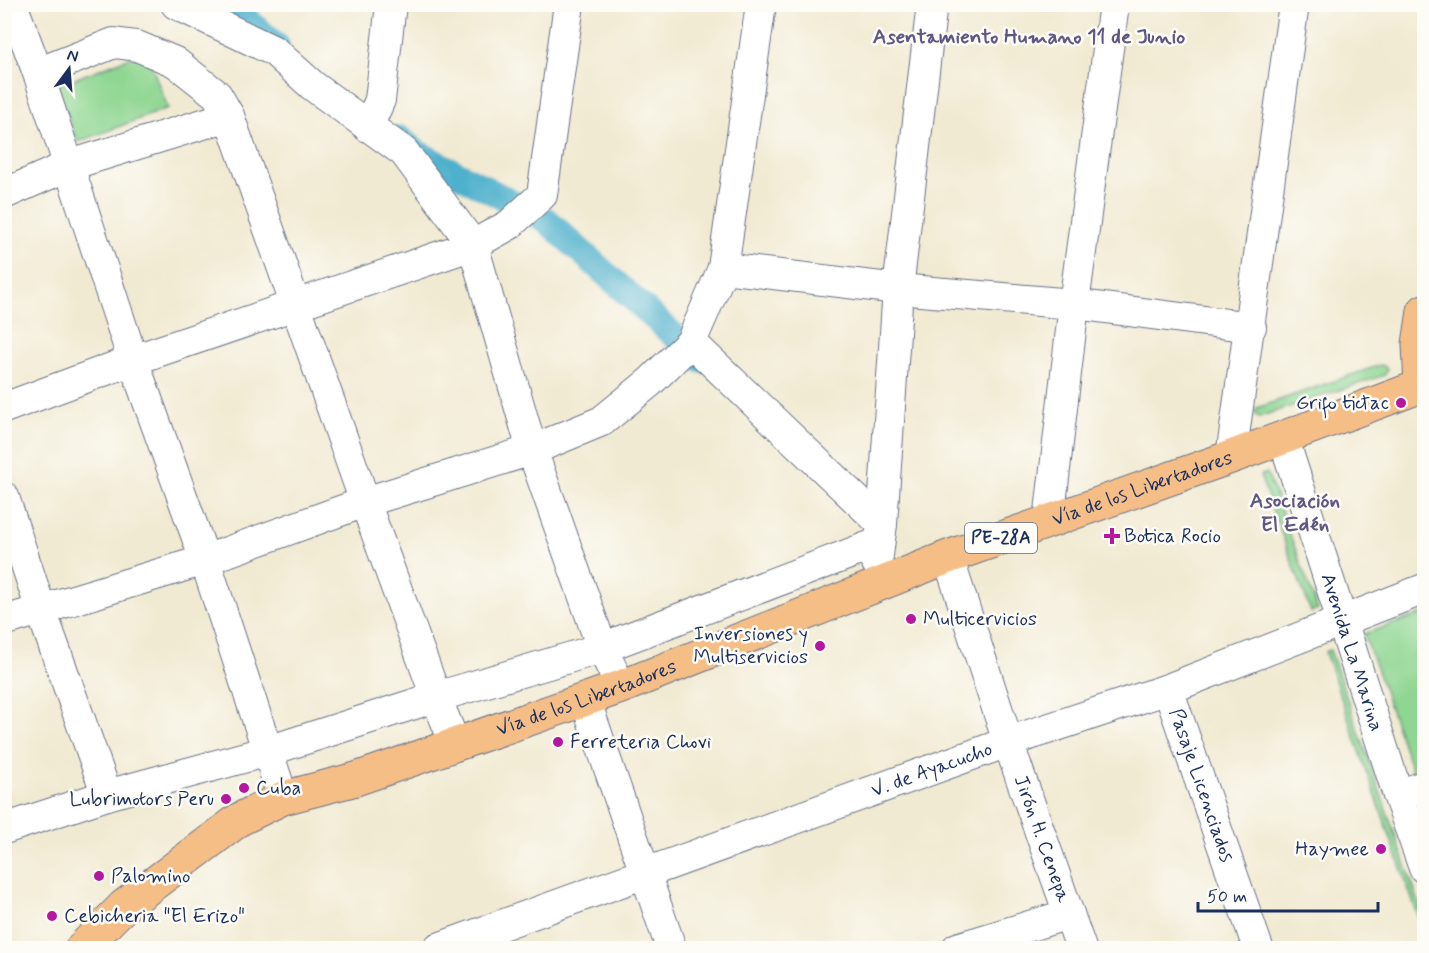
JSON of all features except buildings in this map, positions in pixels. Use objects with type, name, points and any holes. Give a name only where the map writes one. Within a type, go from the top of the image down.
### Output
[{"type":"highway","name":"PE-28A","points":[[1423,385],[1419,344],[1425,311]]},
{"type":"highway","name":"Vía de los Libertadores","points":[[82,948],[124,906],[240,819],[283,798],[356,778],[621,687],[948,557],[1231,457],[1423,385]]},
{"type":"street","points":[[12,4],[70,165],[133,360],[205,560],[283,798]]},
{"type":"street","points":[[176,4],[274,51],[313,86],[373,116],[404,152],[474,245],[532,450],[602,648],[621,687]]},
{"type":"street","points":[[373,116],[391,4]]},
{"type":"street","points":[[4,408],[133,360],[474,245],[508,225],[542,195],[569,4]]},
{"type":"street","points":[[4,621],[205,560],[365,502],[532,450],[602,421],[650,382],[691,342],[723,268],[761,4]]},
{"type":"street","points":[[875,585],[898,289],[932,4]]},
{"type":"street","points":[[1048,521],[1114,4]]},
{"type":"street","points":[[1231,457],[1251,327],[1294,4]]},
{"type":"street","points":[[38,73],[114,43],[137,46],[175,62],[217,95],[229,116],[365,502],[455,744]]},
{"type":"street","points":[[4,194],[70,165],[229,116]]},
{"type":"street","points":[[723,268],[898,289],[1074,304],[1251,327]]},
{"type":"street","points":[[691,342],[880,533]]},
{"type":"street","name":"Avenida La Marina","points":[[1283,437],[1342,620],[1411,790],[1425,868]]},
{"type":"street","points":[[4,497],[106,795]]},
{"type":"street","points":[[4,829],[106,795],[268,751],[436,697],[602,648],[880,533]]},
{"type":"street","name":"Jirón H. Cenepa","points":[[948,557],[1008,742],[1081,948]]},
{"type":"street","name":"V. de Ayacucho","points":[[456,946],[1008,742],[1168,689],[1425,589]]},
{"type":"street","name":"Pasaje Licenciados","points":[[1168,689],[1258,948]]},
{"type":"street","points":[[585,699],[671,948]]},
{"type":"street","points":[[957,948],[1069,914]]},
{"type":"green space","points":[[146,51],[168,108],[78,142],[56,86]]},
{"type":"green space","points":[[1380,365],[1387,369],[1385,375],[1259,417],[1256,415],[1257,408]]},
{"type":"green space","points":[[1267,473],[1318,610],[1311,612],[1260,476]]},
{"type":"green space","points":[[1424,613],[1424,785],[1418,787],[1364,634]]},
{"type":"green space","points":[[1330,650],[1424,917],[1424,933],[1325,652]]},
{"type":"waterway","points":[[222,4],[244,17],[277,46]]},
{"type":"waterway","points":[[399,138],[416,152],[546,220],[701,360]]},
{"type":"place","name":"Grifo tictac","points":[[1401,403]]},
{"type":"place","name":"Botica Rocio","points":[[1112,536]]},
{"type":"place","name":"Multicervicios","points":[[911,619]]},
{"type":"place","name":"Inversiones y Multiservicios","points":[[820,646]]},
{"type":"place","name":"Ferreteria Chovi","points":[[558,742]]},
{"type":"place","name":"Cuba","points":[[244,788]]},
{"type":"place","name":"Lubrimotors Peru","points":[[226,799]]},
{"type":"place","name":"Haymee","points":[[1381,849]]},
{"type":"place","name":"Palomino","points":[[99,876]]},
{"type":"place","name":"Cebicheria \"El Erizo\"","points":[[52,916]]},
{"type":"district","name":"Asentamiento Humano 11 de Junio","points":[[1029,37]]},
{"type":"district","name":"Asociación El Edén","points":[[1295,513]]}]
